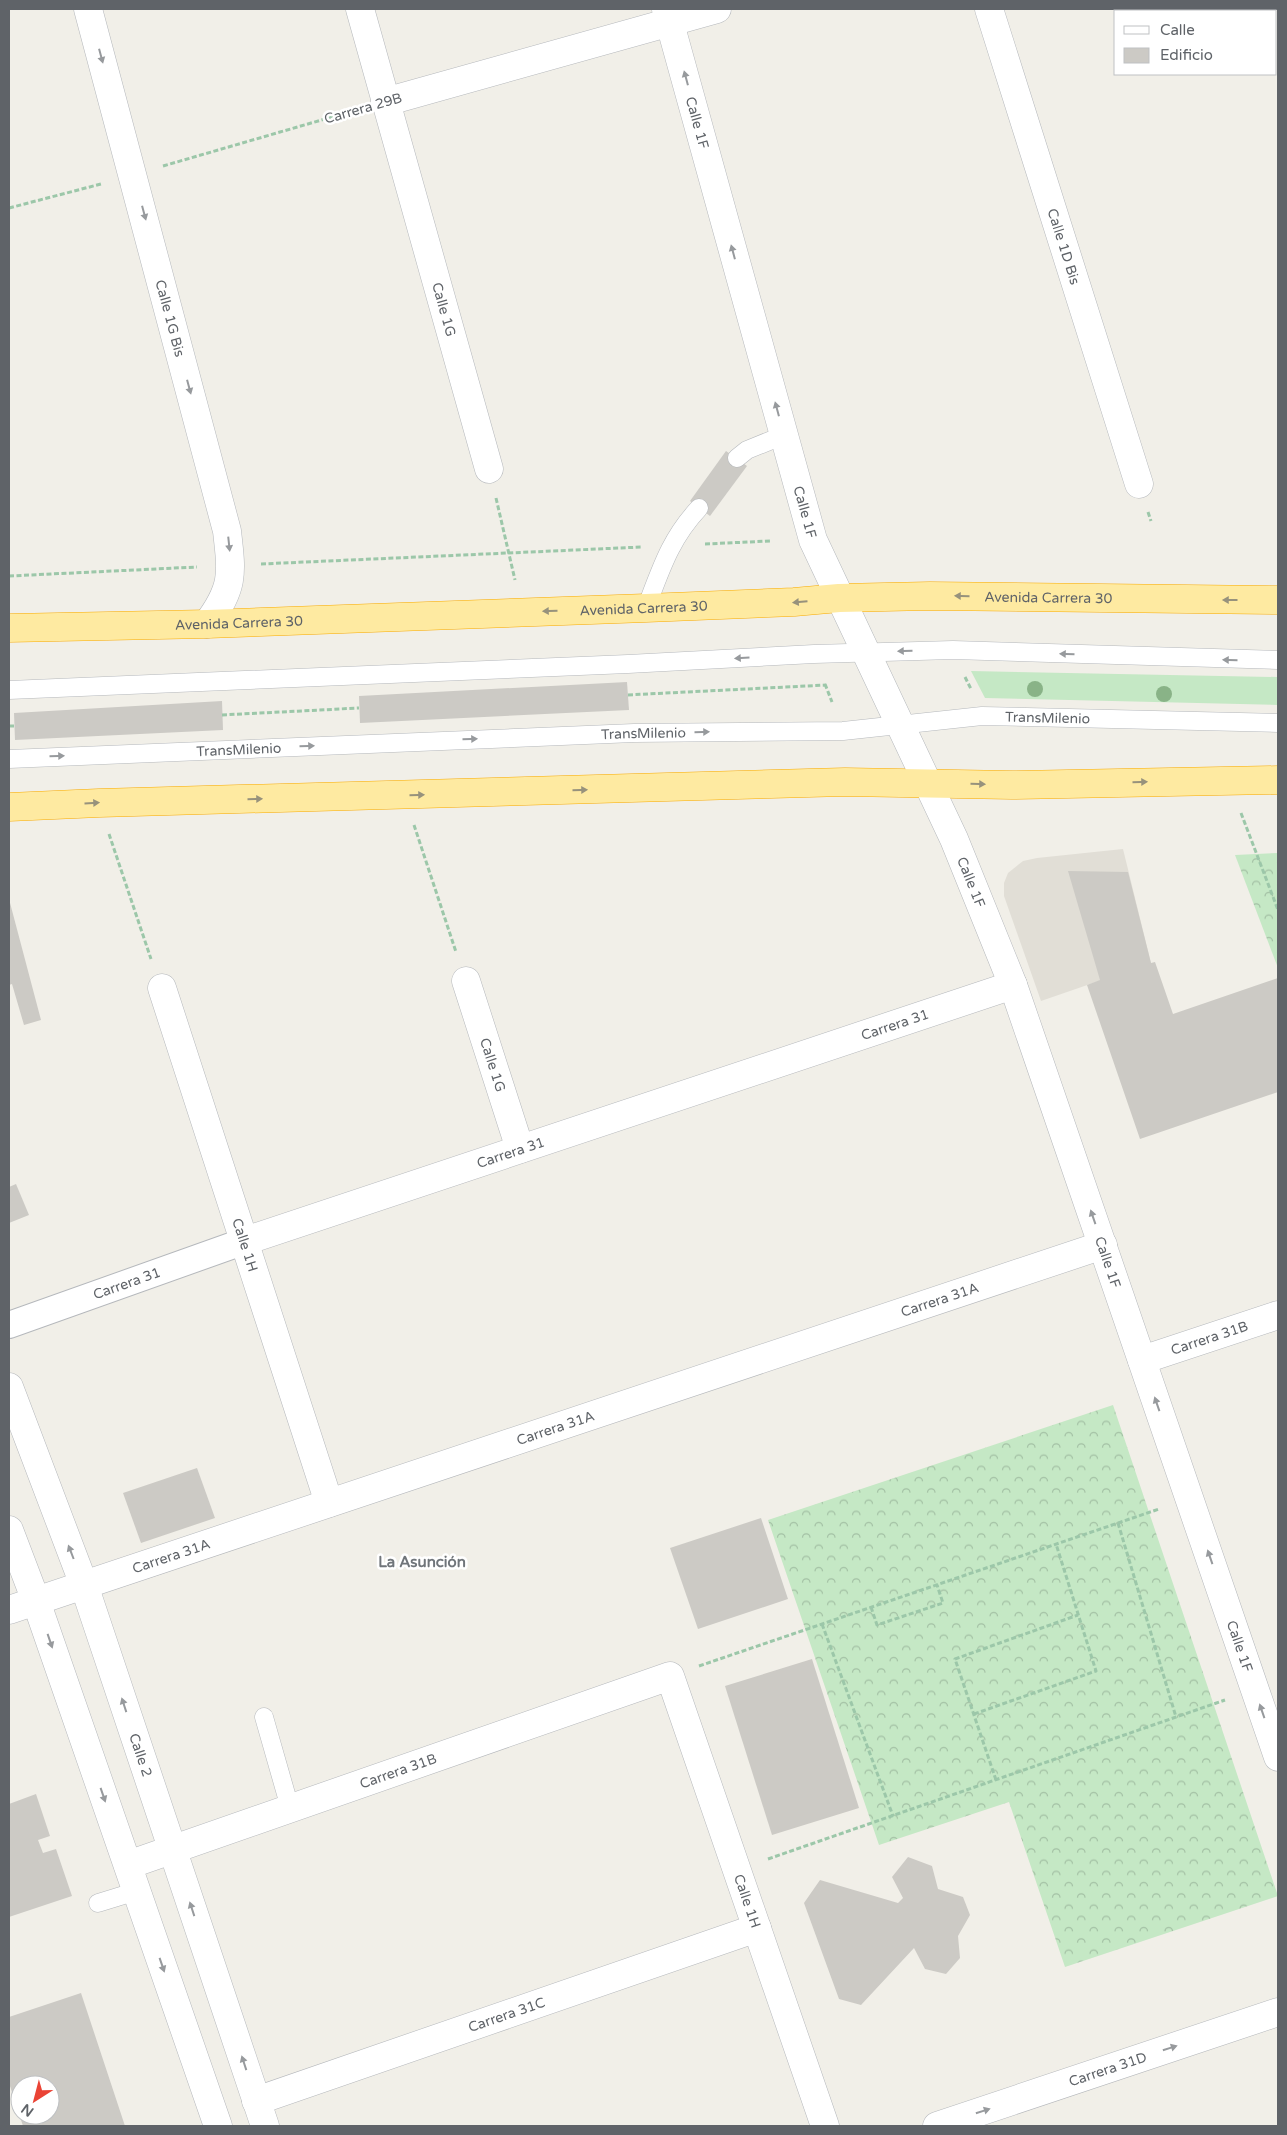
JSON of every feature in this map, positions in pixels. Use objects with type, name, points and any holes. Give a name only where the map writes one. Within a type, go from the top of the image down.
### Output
[{"type":"highway","name":"Avenida Carrera 30","points":[[9,628],[207,624],[794,602],[839,598],[930,596],[1278,600]]},
{"type":"highway","points":[[9,808],[99,803],[845,782],[1012,785],[1278,780]]},
{"type":"street","name":"Calle 1G Bis","points":[[88,9],[134,175],[227,531],[231,566],[229,584],[222,604],[207,624]]},
{"type":"street","name":"Calle 1G","points":[[360,9],[489,469]]},
{"type":"street","name":"Carrera 29B","points":[[385,102],[668,16],[717,9]]},
{"type":"street","name":"Calle 1D Bis","points":[[989,9],[1139,484]]},
{"type":"street","name":"Calle 1F","points":[[668,16],[813,540],[839,598],[902,725],[970,874],[1013,985],[1276,1746]]},
{"type":"street","name":"Calle 1G","points":[[466,981],[520,1149]]},
{"type":"street","name":"Carrera 31","points":[[9,1325],[245,1241],[1013,985]]},
{"type":"street","name":"Calle 1H","points":[[162,988],[329,1503]]},
{"type":"street","name":"Carrera 31A","points":[[9,1610],[1103,1245]]},
{"type":"street","name":"Carrera 31B","points":[[1142,1360],[1278,1314]]},
{"type":"street","name":"Calle 2","points":[[9,1387],[84,1585],[265,2126]]},
{"type":"street","points":[[9,1530],[36,1601],[218,2126]]},
{"type":"street","name":"Calle 1H","points":[[670,1676],[825,2126]]},
{"type":"street","name":"Carrera 31B","points":[[128,1865],[670,1676]]},
{"type":"street","name":"Carrera 31C","points":[[256,2100],[757,1928]]},
{"type":"street","name":"Carrera 31D","points":[[937,2126],[1278,2012]]},
{"type":"lane","points":[[737,458],[747,450],[784,435]]},
{"type":"lane","points":[[646,608],[678,532],[699,508]]},
{"type":"lane","points":[[9,690],[866,652],[954,650],[1189,659],[1278,660]]},
{"type":"lane","name":"TransMilenio","points":[[9,759],[634,733],[844,731],[982,716],[1278,723]]},
{"type":"lane","points":[[264,1717],[290,1808]]},
{"type":"lane","points":[[98,1903],[137,1891]]},
{"type":"path","name":"Carrera 29B","points":[[9,208],[134,175],[385,102]]},
{"type":"path","points":[[489,469],[522,612]]},
{"type":"path","points":[[9,576],[770,541]]},
{"type":"path","points":[[964,674],[974,696]]},
{"type":"path","points":[[823,679],[832,702]]},
{"type":"path","points":[[628,695],[826,685]]},
{"type":"path","points":[[222,715],[359,708]]},
{"type":"path","points":[[9,726],[15,726]]},
{"type":"path","points":[[1229,780],[1278,910]]},
{"type":"path","points":[[405,795],[466,981]]},
{"type":"path","points":[[99,803],[162,988]]},
{"type":"path","points":[[670,1676],[1168,1506]]},
{"type":"path","points":[[1118,1523],[1176,1717]]},
{"type":"path","points":[[974,1714],[1096,1671],[1056,1544]]},
{"type":"path","points":[[870,1607],[878,1624],[942,1603],[937,1585]]},
{"type":"path","points":[[996,1780],[955,1659],[1078,1615]]},
{"type":"path","points":[[822,1624],[893,1816]]},
{"type":"path","points":[[736,1870],[1226,1699]]},
{"type":"shaded area","points":[[1123,849],[1151,963],[1041,1001],[1004,896],[1004,883],[1008,873],[1023,861],[1037,858]]},
{"type":"green space","points":[[971,671],[1278,677],[1278,705],[985,698]]},
{"type":"green space","points":[[1278,853],[1278,968],[1235,855]]},
{"type":"green space","points":[[1113,1405],[1278,1896],[1065,1967],[1009,1802],[879,1845],[768,1520]]},
{"type":"building","points":[[726,451],[747,466],[710,516],[690,501]]},
{"type":"building","points":[[627,682],[629,710],[360,723],[359,696]]},
{"type":"building","points":[[222,701],[223,730],[15,740],[14,713]]},
{"type":"building","points":[[1068,871],[1128,872],[1151,963],[1155,962],[1173,1014],[1278,978],[1278,1092],[1140,1139],[1087,985],[1100,980]]},
{"type":"building","points":[[9,899],[41,1020],[24,1025],[12,984],[9,985]]},
{"type":"building","points":[[16,1184],[29,1215],[9,1223],[9,1187]]},
{"type":"building","points":[[197,1468],[215,1518],[141,1543],[123,1493]]},
{"type":"building","points":[[761,1518],[788,1599],[698,1629],[670,1548]]},
{"type":"building","points":[[812,1659],[859,1808],[772,1835],[725,1686]]},
{"type":"building","points":[[36,1794],[50,1836],[38,1840],[43,1853],[56,1849],[72,1896],[9,1917],[9,1804]]},
{"type":"building","points":[[908,1857],[932,1866],[938,1889],[963,1897],[970,1915],[958,1936],[960,1958],[946,1974],[925,1969],[914,1948],[861,2005],[839,1999],[804,1903],[820,1880],[898,1903],[903,1898],[892,1877]]},
{"type":"building","points":[[81,1993],[125,2126],[23,2126],[60,2125],[60,2075],[10,2075],[10,2086],[9,2017]]},
{"type":"district","name":"La Asunción","points":[[422,1562]]}]
